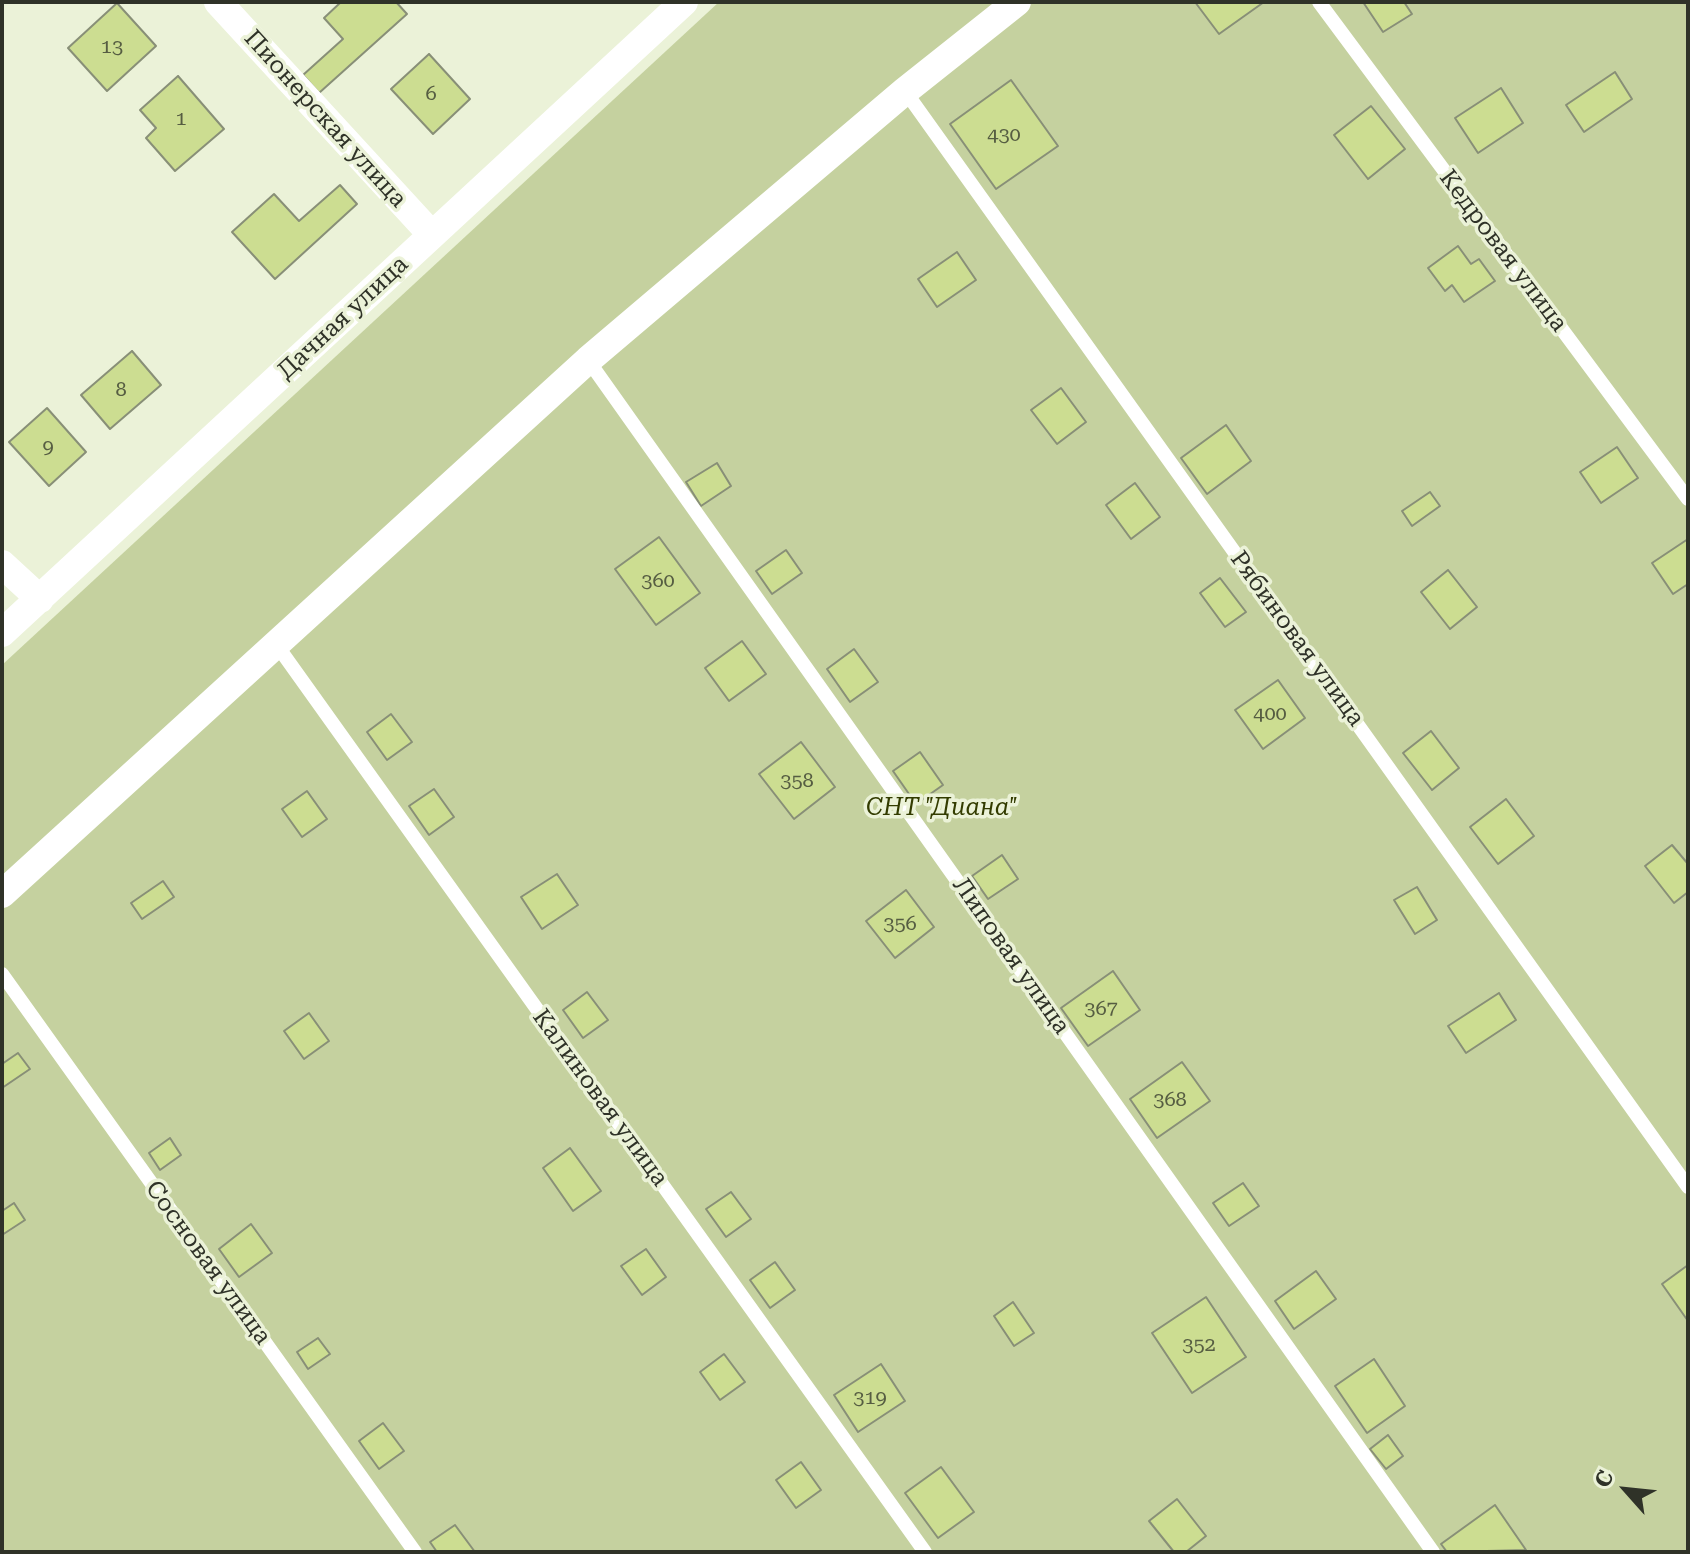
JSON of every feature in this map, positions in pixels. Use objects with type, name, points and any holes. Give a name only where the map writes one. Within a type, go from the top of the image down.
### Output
[{"type":"street","name":"Пионерская улица","points":[[218,2],[432,235]]},
{"type":"street","name":"Дачная улица","points":[[2,633],[684,2]]},
{"type":"street","points":[[2,894],[588,360],[905,91],[1017,2]]},
{"type":"street","points":[[2,564],[40,599]]},
{"type":"lane","name":"Кедровая улица","points":[[1319,2],[1688,499]]},
{"type":"lane","name":"Рябиновая улица","points":[[905,91],[1688,1187]]},
{"type":"lane","name":"Липовая улица","points":[[588,360],[1433,1552]]},
{"type":"lane","name":"Калиновая улица","points":[[276,644],[925,1552]]},
{"type":"lane","name":"Сосновая улица","points":[[2,974],[415,1552]]},
{"type":"green space","name":"СНТ \"Диана\"","points":[[719,2],[1688,2],[1688,1552],[2,1552],[2,665]]},
{"type":"building","points":[[341,2],[396,2],[407,14],[319,93],[303,75],[343,39],[324,18]]},
{"type":"building","points":[[1195,2],[1264,2],[1219,34]]},
{"type":"building","points":[[1363,2],[1404,2],[1412,14],[1383,32]]},
{"type":"building","points":[[117,3],[156,46],[107,91],[68,48]]},
{"type":"building","points":[[429,54],[470,99],[433,134],[391,89]]},
{"type":"building","points":[[1615,72],[1632,99],[1584,132],[1566,105]]},
{"type":"building","points":[[178,76],[224,129],[175,171],[146,138],[156,128],[140,110]]},
{"type":"building","points":[[1011,80],[1058,146],[996,189],[950,124]]},
{"type":"building","points":[[1501,88],[1523,123],[1478,153],[1455,118]]},
{"type":"building","points":[[1371,106],[1405,149],[1368,179],[1334,135]]},
{"type":"building","points":[[340,185],[357,204],[275,279],[232,232],[274,194],[299,221]]},
{"type":"building","points":[[1458,246],[1471,264],[1479,259],[1495,281],[1464,302],[1452,285],[1445,291],[1428,268]]},
{"type":"building","points":[[957,252],[976,280],[937,307],[918,279]]},
{"type":"building","points":[[132,351],[161,385],[110,429],[81,395]]},
{"type":"building","points":[[1061,388],[1086,422],[1057,444],[1031,410]]},
{"type":"building","points":[[47,408],[86,452],[49,486],[9,442]]},
{"type":"building","points":[[1226,425],[1251,461],[1207,494],[1181,458]]},
{"type":"building","points":[[1617,447],[1638,478],[1601,503],[1580,472]]},
{"type":"building","points":[[717,463],[731,486],[701,506],[686,482]]},
{"type":"building","points":[[1135,483],[1160,517],[1131,539],[1106,505]]},
{"type":"building","points":[[1430,492],[1440,506],[1412,526],[1402,511]]},
{"type":"building","points":[[659,537],[700,593],[656,625],[615,569]]},
{"type":"building","points":[[1688,539],[1688,584],[1673,594],[1652,563]]},
{"type":"building","points":[[786,550],[802,573],[772,594],[756,571]]},
{"type":"building","points":[[1448,570],[1477,607],[1450,629],[1421,592]]},
{"type":"building","points":[[1220,578],[1246,612],[1225,627],[1200,593]]},
{"type":"building","points":[[742,641],[766,674],[729,701],[705,668]]},
{"type":"building","points":[[854,649],[878,682],[850,702],[827,669]]},
{"type":"building","points":[[1278,680],[1305,718],[1263,749],[1235,710]]},
{"type":"building","points":[[391,714],[412,742],[387,760],[367,732]]},
{"type":"building","points":[[1431,731],[1459,768],[1432,790],[1403,753]]},
{"type":"building","points":[[801,742],[835,787],[794,819],[759,774]]},
{"type":"building","points":[[920,752],[943,785],[916,804],[893,771]]},
{"type":"building","points":[[434,789],[454,817],[429,835],[409,806]]},
{"type":"building","points":[[307,791],[327,819],[302,837],[282,809]]},
{"type":"building","points":[[1506,799],[1534,836],[1498,864],[1470,827]]},
{"type":"building","points":[[1672,845],[1688,864],[1688,892],[1674,903],[1645,866]]},
{"type":"building","points":[[1002,855],[1018,879],[988,899],[972,876]]},
{"type":"building","points":[[557,874],[578,905],[542,929],[521,897]]},
{"type":"building","points":[[163,881],[174,897],[142,919],[131,903]]},
{"type":"building","points":[[1417,887],[1437,920],[1415,934],[1394,900]]},
{"type":"building","points":[[906,890],[934,927],[895,958],[866,921]]},
{"type":"building","points":[[1113,971],[1140,1010],[1088,1046],[1061,1008]]},
{"type":"building","points":[[587,992],[608,1020],[583,1038],[563,1010]]},
{"type":"building","points":[[1499,993],[1516,1020],[1466,1053],[1448,1026]]},
{"type":"building","points":[[309,1013],[329,1041],[304,1059],[284,1031]]},
{"type":"building","points":[[18,1053],[30,1069],[2,1088],[2,1064]]},
{"type":"building","points":[[1182,1062],[1210,1101],[1157,1138],[1130,1099]]},
{"type":"building","points":[[170,1138],[181,1155],[160,1170],[149,1153]]},
{"type":"building","points":[[570,1148],[601,1191],[573,1211],[543,1168]]},
{"type":"building","points":[[1243,1183],[1259,1206],[1229,1226],[1213,1203]]},
{"type":"building","points":[[731,1192],[751,1219],[726,1237],[706,1209]]},
{"type":"building","points":[[14,1203],[25,1220],[2,1235],[2,1211]]},
{"type":"building","points":[[251,1224],[272,1253],[239,1277],[219,1249]]},
{"type":"building","points":[[646,1249],[666,1277],[642,1295],[621,1266]]},
{"type":"building","points":[[775,1262],[795,1290],[770,1308],[750,1280]]},
{"type":"building","points":[[1688,1265],[1688,1321],[1662,1284]]},
{"type":"building","points":[[1316,1271],[1336,1299],[1294,1329],[1275,1301]]},
{"type":"building","points":[[1206,1297],[1246,1357],[1192,1393],[1152,1333]]},
{"type":"building","points":[[1013,1302],[1034,1333],[1014,1346],[994,1316]]},
{"type":"building","points":[[318,1338],[330,1354],[308,1369],[297,1352]]},
{"type":"building","points":[[724,1354],[745,1382],[720,1400],[700,1372]]},
{"type":"building","points":[[1374,1359],[1405,1406],[1367,1433],[1335,1386]]},
{"type":"building","points":[[881,1364],[905,1401],[858,1432],[834,1395]]},
{"type":"building","points":[[383,1423],[404,1451],[379,1469],[359,1441]]},
{"type":"building","points":[[1388,1435],[1403,1456],[1386,1469],[1370,1449]]},
{"type":"building","points":[[801,1462],[821,1490],[796,1508],[776,1480]]},
{"type":"building","points":[[941,1467],[974,1512],[938,1538],[905,1493]]},
{"type":"building","points":[[1177,1499],[1206,1536],[1186,1552],[1174,1552],[1149,1521]]},
{"type":"building","points":[[1495,1505],[1526,1550],[1447,1552],[1441,1544]]},
{"type":"building","points":[[455,1525],[475,1552],[437,1552],[430,1542]]}]
